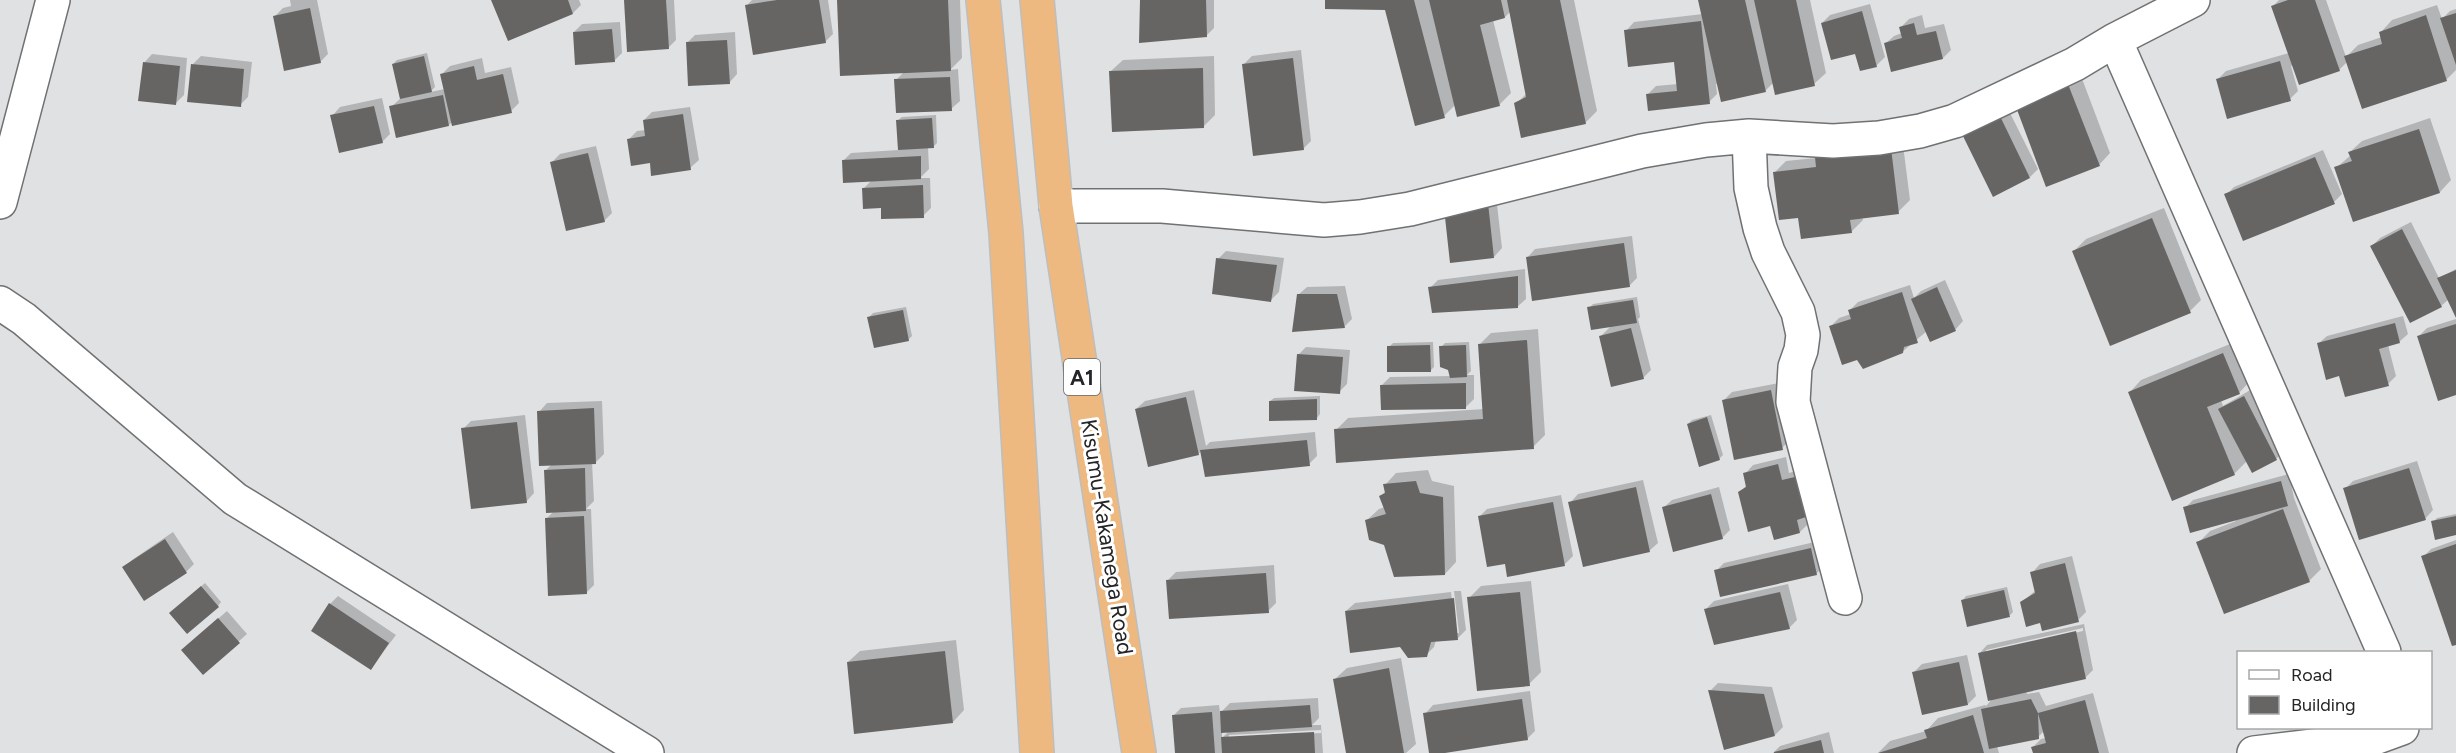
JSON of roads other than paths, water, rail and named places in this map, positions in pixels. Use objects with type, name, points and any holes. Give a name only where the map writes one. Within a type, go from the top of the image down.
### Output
[{"type":"highway","points":[[983,0],[1006,233],[1037,753]]},
{"type":"highway","name":"Kisumu-Kakamega Road","points":[[1037,0],[1056,206],[1139,753]]},
{"type":"street","points":[[0,202],[53,0]]},
{"type":"street","points":[[1056,206],[1162,206],[1324,220],[1360,217],[1410,209],[1642,151],[1749,136],[1833,141],[1879,138],[1920,131],[1955,121],[2075,64],[2115,40],[2193,0]]},
{"type":"street","points":[[2115,40],[2384,651]]},
{"type":"street","points":[[1749,136],[1751,188],[1760,228],[1768,252],[1798,312],[1803,335],[1795,367],[1793,402],[1845,598]]},
{"type":"street","points":[[0,303],[24,319],[235,499],[647,753]]},
{"type":"street","points":[[2254,753],[2372,739],[2399,729]]}]
